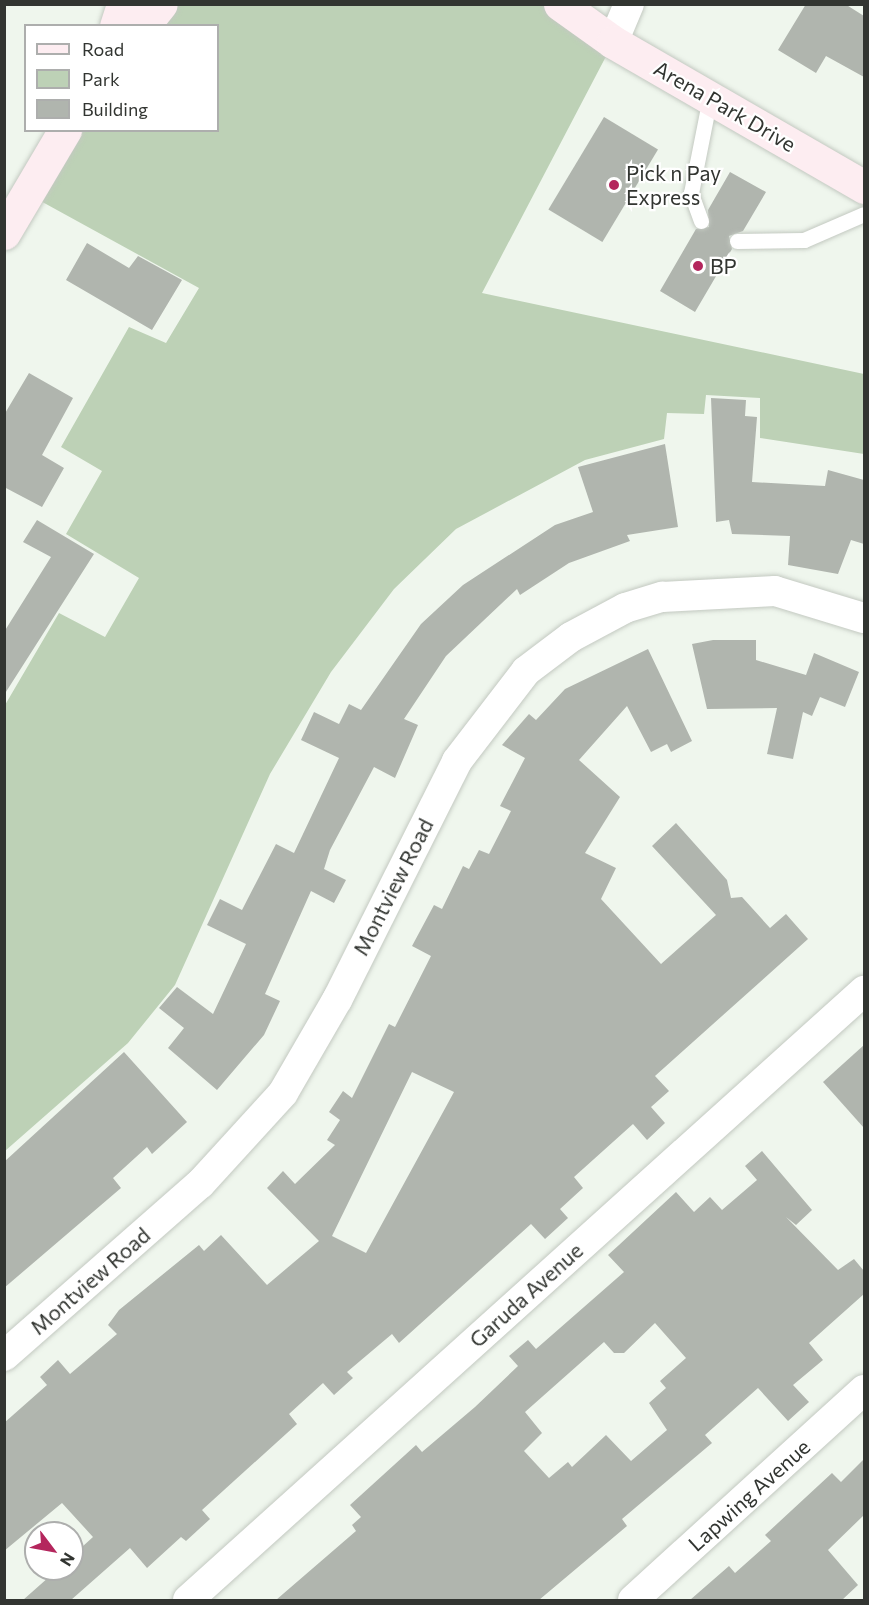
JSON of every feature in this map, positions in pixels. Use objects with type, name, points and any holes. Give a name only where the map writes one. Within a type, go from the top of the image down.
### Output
[{"type":"street","points":[[117,24],[123,4]]},
{"type":"street","points":[[145,24],[161,4]]},
{"type":"street","name":"Arena Park Drive","points":[[547,4],[864,187]]},
{"type":"street","name":"Arena Park Drive","points":[[560,4],[599,33]]},
{"type":"street","points":[[599,33],[629,4]]},
{"type":"street","points":[[4,233],[64,132]]},
{"type":"street","name":"Montview Road","points":[[4,1356],[200,1184],[283,1093],[337,1000],[457,761],[526,670],[589,627],[662,597],[776,591],[864,618]]},
{"type":"street","name":"Garuda Avenue","points":[[189,1600],[864,991]]},
{"type":"street","name":"Lapwing Avenue","points":[[633,1600],[864,1390]]},
{"type":"lane","points":[[701,221],[691,193],[710,97]]},
{"type":"lane","points":[[737,241],[804,240],[864,214]]},
{"type":"green space","points":[[121,5],[551,5],[613,43],[482,293],[864,374],[864,454],[760,438],[760,398],[706,395],[704,414],[667,413],[664,439],[585,460],[456,529],[394,589],[331,672],[270,774],[175,985],[128,1043],[5,1151],[5,705],[59,613],[105,637],[139,578],[66,534],[102,471],[61,447],[129,327],[166,343],[199,288],[26,193],[62,132],[219,132],[219,24],[114,24]]},
{"type":"building","points":[[806,4],[845,4],[864,16],[864,77],[826,56],[816,73],[778,50]]},
{"type":"building","points":[[604,117],[658,149],[602,242],[548,210]]},
{"type":"building","name":"BP","points":[[730,172],[766,192],[743,231],[729,236],[732,249],[695,312],[660,291],[696,229],[709,227],[708,210]]},
{"type":"building","points":[[87,243],[129,268],[138,256],[182,280],[152,330],[66,280]]},
{"type":"building","points":[[29,373],[73,398],[42,455],[64,468],[42,507],[4,487],[4,415]]},
{"type":"building","points":[[711,398],[746,400],[745,416],[757,417],[752,482],[825,486],[828,470],[864,480],[864,544],[851,540],[838,574],[788,565],[790,536],[732,534],[729,520],[716,522]]},
{"type":"building","points":[[665,444],[678,527],[627,535],[630,541],[569,563],[520,595],[517,589],[446,656],[404,719],[418,725],[395,778],[374,767],[330,850],[324,869],[346,880],[334,903],[311,891],[265,994],[280,1001],[264,1035],[217,1090],[168,1048],[184,1028],[159,1008],[177,987],[213,1014],[246,944],[207,925],[220,899],[242,910],[276,844],[294,853],[339,758],[301,740],[314,712],[339,724],[349,704],[361,710],[421,624],[463,585],[555,525],[593,512],[578,467]]},
{"type":"building","points":[[37,520],[94,554],[4,695],[4,632],[51,557],[23,542]]},
{"type":"building","points":[[713,640],[756,640],[756,660],[806,675],[814,653],[859,672],[845,707],[820,697],[812,716],[803,712],[793,759],[767,754],[777,708],[707,709],[692,644]]},
{"type":"building","points":[[648,649],[692,741],[671,752],[667,744],[651,752],[627,706],[579,760],[620,797],[585,853],[616,868],[601,899],[661,964],[716,915],[652,846],[676,823],[727,880],[731,898],[742,897],[770,928],[786,914],[808,939],[655,1076],[669,1091],[651,1107],[665,1123],[647,1140],[633,1124],[574,1177],[583,1188],[560,1209],[568,1218],[545,1239],[531,1224],[399,1343],[392,1334],[347,1372],[353,1378],[334,1395],[323,1383],[289,1414],[297,1424],[202,1510],[210,1519],[186,1541],[181,1537],[147,1568],[130,1548],[71,1600],[23,1600],[44,1581],[84,1581],[84,1545],[93,1537],[84,1527],[84,1521],[78,1521],[62,1503],[40,1521],[24,1521],[24,1534],[4,1551],[4,1423],[47,1385],[40,1377],[58,1360],[70,1374],[117,1334],[108,1325],[119,1310],[199,1245],[204,1251],[221,1235],[267,1285],[319,1241],[267,1188],[283,1171],[295,1184],[335,1145],[327,1140],[340,1120],[329,1112],[343,1091],[352,1098],[389,1024],[395,1027],[431,956],[412,946],[434,905],[442,909],[463,866],[469,869],[479,850],[489,854],[511,811],[500,806],[525,758],[502,745],[529,714],[536,720],[565,689]],"holes":[[[412,1072],[454,1092],[366,1253],[332,1236]]]},
{"type":"building","points":[[864,1045],[864,1128],[823,1082]]},
{"type":"building","points":[[124,1052],[187,1122],[152,1154],[147,1147],[113,1178],[121,1188],[4,1288],[4,1162]]},
{"type":"building","points":[[762,1151],[812,1210],[796,1225],[786,1217],[838,1270],[854,1259],[864,1271],[864,1294],[809,1343],[823,1360],[793,1385],[809,1402],[788,1421],[758,1388],[705,1435],[712,1443],[622,1519],[627,1526],[539,1600],[276,1600],[356,1531],[352,1525],[361,1517],[350,1505],[416,1445],[422,1452],[475,1407],[518,1366],[509,1356],[528,1340],[536,1349],[624,1272],[608,1255],[676,1192],[694,1212],[710,1197],[722,1210],[757,1180],[745,1166]],"holes":[[[655,1323],[686,1358],[660,1381],[666,1388],[649,1403],[667,1430],[631,1461],[606,1435],[572,1467],[568,1462],[549,1478],[524,1451],[542,1433],[525,1412],[604,1342],[614,1353],[624,1353]]]},
{"type":"building","points":[[864,1459],[864,1515],[828,1550],[858,1585],[842,1600],[690,1600],[729,1566],[735,1573],[771,1541],[765,1535],[832,1473],[841,1482]]},
{"type":"place","name":"Pick n Pay Express","points":[[614,185]]},
{"type":"place","name":"BP","points":[[698,266]]}]
